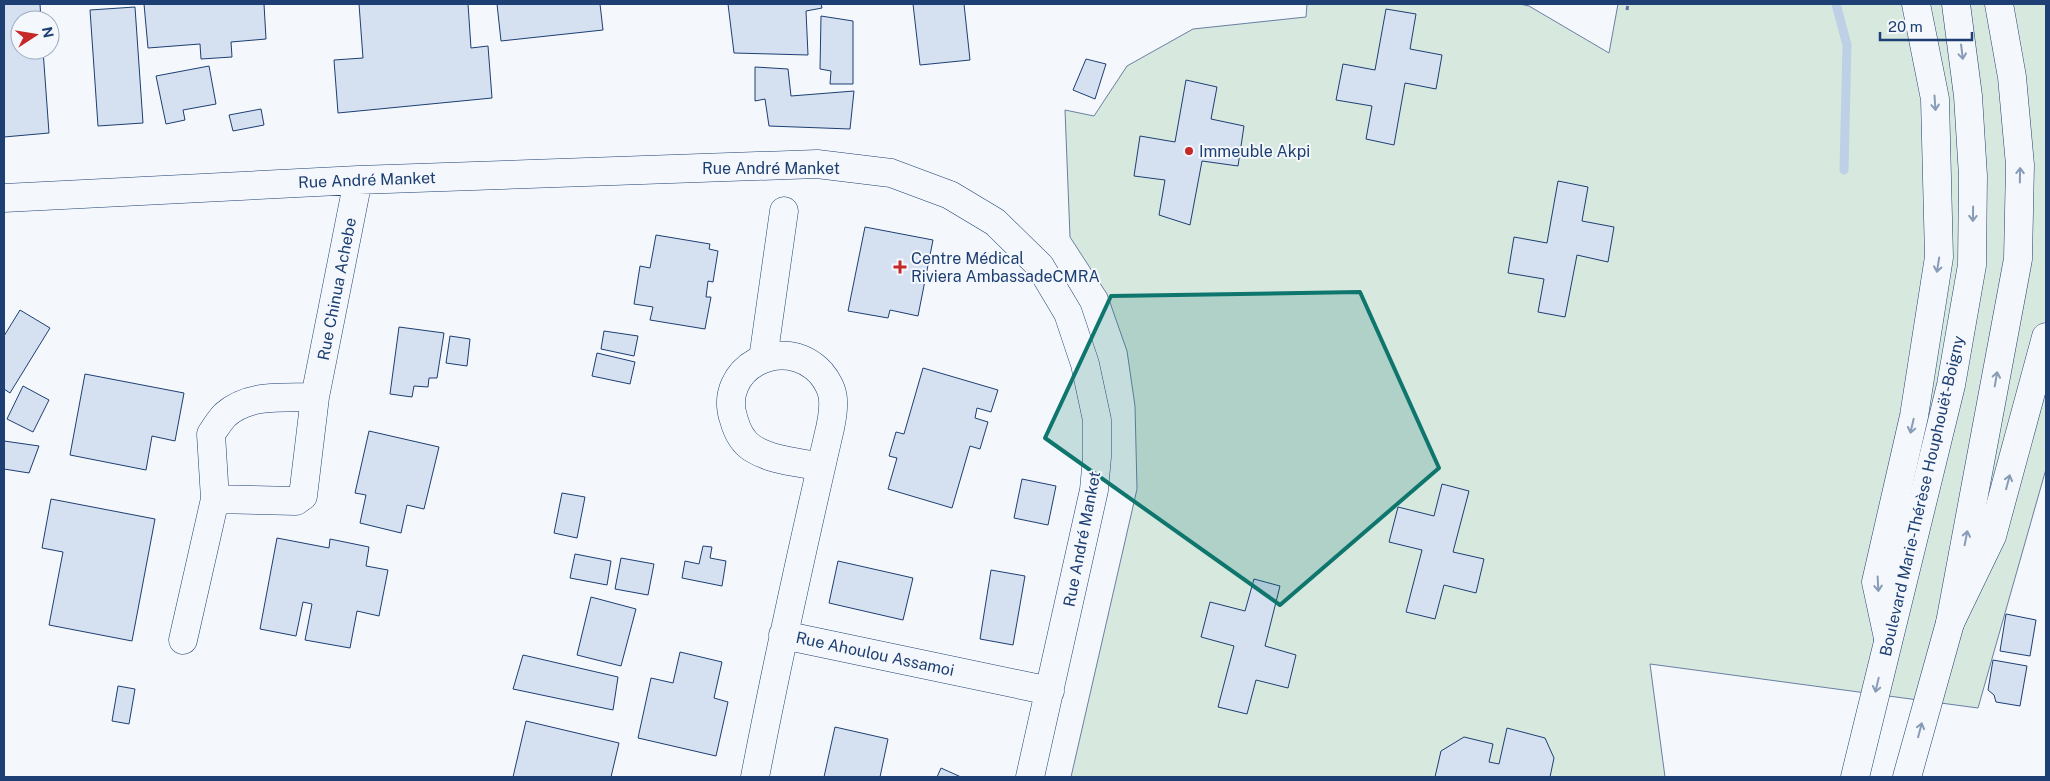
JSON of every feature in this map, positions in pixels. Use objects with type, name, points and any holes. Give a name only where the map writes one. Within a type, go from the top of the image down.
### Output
[{"type":"main road","points":[[1888,638],[1876,582],[1914,416],[1939,257],[1935,99],[1916,4]]},
{"type":"main road","name":"Boulevard Marie-Thérèse Houphouët-Boigny","points":[[1855,777],[1951,385],[1972,265],[1973,176],[1968,96],[1956,4]]},
{"type":"main road","points":[[1907,777],[1950,623],[2018,259],[2020,165],[2012,77],[1999,4]]},
{"type":"main road","name":"Rue André Manket","points":[[4,198],[358,180],[817,164],[891,173],[950,195],[995,222],[1040,266],[1068,313],[1085,364],[1097,420],[1097,458],[1094,490],[1030,777]]},
{"type":"main road","name":"Rue Chinua Achebe","points":[[214,499],[296,501],[303,496],[315,397],[358,180]]},
{"type":"main road","points":[[763,359],[784,211]]},
{"type":"main road","points":[[1950,623],[1992,536],[2046,337]]},
{"type":"main road","points":[[783,635],[832,419],[833,399],[827,380],[813,364],[795,356],[775,355],[756,361],[741,375],[732,393],[731,413],[738,432],[751,447],[769,456],[821,467]]},
{"type":"main road","points":[[183,640],[214,499],[211,434],[225,415],[243,404],[260,398],[315,397]]},
{"type":"main road","name":"Rue Ahoulou Assamoi","points":[[755,777],[783,635],[1050,691]]},
{"type":"path","points":[[1627,10],[1628,4]]},
{"type":"highlighted area","points":[[1360,292],[1439,468],[1280,605],[1045,438],[1111,296]]},
{"type":"shaded area","points":[[1307,4],[1520,4],[1529,6],[1609,53],[1618,4],[2046,4],[2046,469],[1978,708],[1650,664],[1665,777],[1071,777],[1137,489],[1135,406],[1127,351],[1107,294],[1070,237],[1065,110],[1094,116],[1127,66],[1193,29],[1306,17]]},
{"type":"building","points":[[4,4],[40,4],[40,10],[10,10],[10,60],[44,60],[49,133],[4,137]]},
{"type":"building","points":[[144,4],[264,4],[266,39],[231,42],[232,57],[201,59],[200,44],[148,48]]},
{"type":"building","points":[[359,4],[468,4],[471,48],[488,46],[492,98],[338,113],[334,60],[363,58]]},
{"type":"building","points":[[497,4],[600,4],[603,30],[501,41]]},
{"type":"building","points":[[728,4],[821,4],[822,8],[806,11],[808,55],[734,53]]},
{"type":"building","points":[[913,4],[964,4],[970,60],[920,65]]},
{"type":"building","points":[[135,7],[143,123],[98,126],[90,10]]},
{"type":"building","points":[[1386,9],[1416,14],[1410,49],[1442,55],[1436,89],[1405,83],[1394,145],[1366,139],[1372,106],[1336,100],[1343,64],[1375,70]]},
{"type":"building","points":[[821,16],[853,21],[853,84],[830,84],[831,71],[820,69]]},
{"type":"building","points":[[1086,59],[1106,64],[1095,99],[1073,90]]},
{"type":"building","points":[[209,66],[216,104],[183,110],[185,120],[166,124],[156,76]]},
{"type":"building","points":[[755,67],[788,69],[791,96],[854,91],[850,129],[769,126],[765,99],[755,101]]},
{"type":"building","name":"Immeuble Akpi","points":[[1186,80],[1217,87],[1211,119],[1244,126],[1238,166],[1202,161],[1190,225],[1159,215],[1165,180],[1134,176],[1140,136],[1175,142]]},
{"type":"building","points":[[261,109],[264,125],[233,131],[229,115]]},
{"type":"building","points":[[1558,181],[1588,187],[1582,221],[1614,227],[1608,262],[1577,255],[1565,317],[1538,312],[1544,279],[1508,273],[1514,237],[1547,243]]},
{"type":"building","points":[[865,227],[933,240],[918,316],[890,310],[888,318],[848,311]]},
{"type":"building","points":[[656,235],[710,244],[709,249],[718,251],[713,282],[708,281],[706,297],[711,297],[705,329],[650,320],[653,307],[634,304],[640,266],[650,268]]},
{"type":"building","points":[[20,310],[50,328],[10,393],[4,389],[4,336]]},
{"type":"building","points":[[399,327],[444,333],[437,378],[429,378],[428,387],[414,386],[412,397],[390,394]]},
{"type":"building","points":[[604,331],[638,336],[634,356],[601,349]]},
{"type":"building","points":[[450,336],[470,339],[467,366],[446,363]]},
{"type":"building","points":[[597,353],[635,362],[630,384],[592,376]]},
{"type":"building","points":[[923,368],[998,390],[991,412],[977,408],[975,418],[988,422],[980,449],[970,446],[952,508],[888,489],[897,458],[889,456],[896,432],[904,434]]},
{"type":"building","points":[[85,374],[184,393],[175,441],[152,436],[146,470],[70,455]]},
{"type":"building","points":[[23,386],[49,400],[33,432],[7,419]]},
{"type":"building","points":[[369,431],[439,447],[424,509],[407,505],[401,533],[360,523],[366,495],[355,493]]},
{"type":"building","points":[[4,441],[39,446],[29,473],[4,469]]},
{"type":"building","points":[[1022,479],[1056,486],[1048,525],[1014,518]]},
{"type":"building","points":[[1442,484],[1469,491],[1453,552],[1484,559],[1476,593],[1444,585],[1435,619],[1406,612],[1422,550],[1389,542],[1398,507],[1434,516]]},
{"type":"building","points":[[562,493],[585,497],[577,538],[554,533]]},
{"type":"building","points":[[51,499],[155,519],[132,641],[49,625],[63,552],[42,548]]},
{"type":"building","points":[[277,538],[329,548],[330,539],[369,547],[366,566],[388,570],[379,616],[357,611],[350,648],[305,640],[312,604],[303,602],[296,636],[260,629]]},
{"type":"building","points":[[703,546],[712,547],[710,558],[726,561],[722,586],[682,578],[685,561],[699,564]]},
{"type":"building","points":[[575,554],[611,561],[607,585],[570,578]]},
{"type":"building","points":[[621,558],[654,564],[648,595],[615,589]]},
{"type":"building","points":[[838,561],[913,578],[903,620],[829,603]]},
{"type":"building","points":[[991,570],[1025,576],[1013,645],[980,639]]},
{"type":"building","points":[[1254,579],[1280,586],[1265,646],[1296,655],[1288,688],[1256,680],[1247,714],[1218,707],[1234,646],[1201,637],[1210,602],[1245,611]]},
{"type":"building","points":[[591,597],[636,609],[621,666],[577,655]]},
{"type":"building","points":[[2006,614],[2036,620],[2030,656],[2000,651]]},
{"type":"building","points":[[680,652],[722,662],[714,698],[728,702],[716,756],[638,738],[651,678],[673,683]]},
{"type":"building","points":[[523,655],[618,677],[613,710],[513,689]]},
{"type":"building","points":[[1993,660],[2027,666],[2020,706],[1996,702],[1994,695],[1988,690]]},
{"type":"building","points":[[118,686],[135,689],[129,724],[112,721]]},
{"type":"building","points":[[526,721],[619,743],[611,777],[513,777]]},
{"type":"building","points":[[835,727],[888,739],[880,777],[824,777]]},
{"type":"building","points":[[1507,728],[1545,738],[1554,758],[1550,777],[1435,777],[1441,751],[1464,737],[1493,744],[1489,762],[1499,764]]},
{"type":"building","points":[[941,768],[961,777],[937,777]]},
{"type":"waterway","points":[[1836,4],[1847,45],[1844,170]]},
{"type":"place","name":"Immeuble Akpi","points":[[1189,151]]},
{"type":"place","name":"Centre Médical Riviera AmbassadeCMRA","points":[[900,267]]}]
